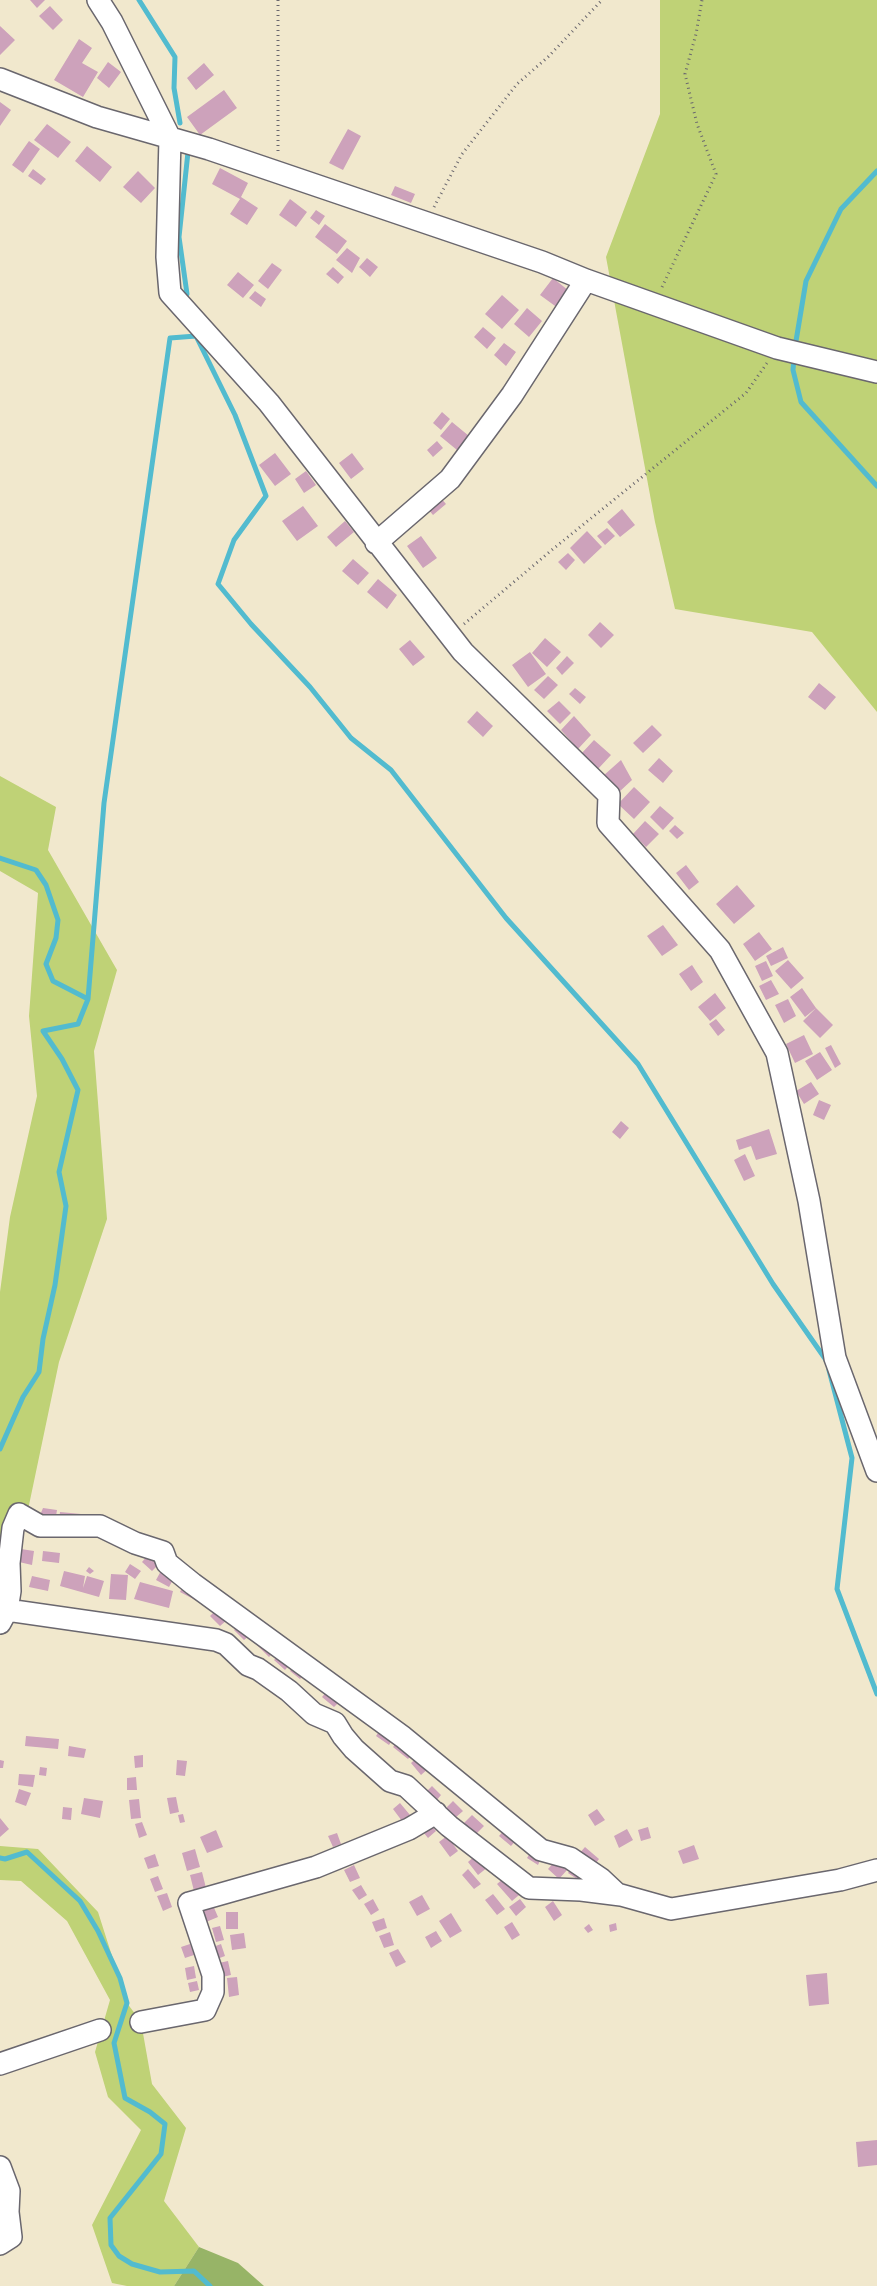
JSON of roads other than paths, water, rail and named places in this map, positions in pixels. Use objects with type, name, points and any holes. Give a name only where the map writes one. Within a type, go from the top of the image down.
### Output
[{"type":"street","points":[[98,0],[112,22],[170,138],[167,257],[170,294],[269,403],[463,652],[609,796],[608,823],[720,950],[777,1053],[809,1200],[835,1358],[877,1470]]},
{"type":"street","points":[[0,78],[97,117],[278,172],[542,262],[586,280],[777,348],[877,372]]},
{"type":"street","points":[[376,542],[450,479],[512,395],[586,280]]},
{"type":"street","points":[[616,1894],[601,1879],[570,1858],[541,1850],[402,1737],[193,1584],[167,1563],[163,1552],[100,1526],[40,1526],[19,1514],[13,1528],[9,1563],[10,1591],[4,1617],[216,1640],[226,1644],[248,1665],[258,1668],[289,1691],[314,1714],[335,1723],[354,1749],[390,1781],[406,1786],[449,1826],[529,1888],[581,1890],[616,1894],[671,1910],[840,1880],[877,1870]]},
{"type":"street","points":[[141,2022],[205,2010],[213,1992],[213,1975],[189,1902],[316,1867],[408,1829],[436,1813]]},
{"type":"street","points":[[0,2064],[100,2030]]},
{"type":"street","points":[[0,2167],[9,2191],[8,2212],[11,2237],[0,2244]]},
{"type":"waterway","points":[[139,0],[175,57],[174,88],[180,123]]},
{"type":"waterway","points":[[187,294],[179,237],[188,152]]},
{"type":"waterway","points":[[795,347],[806,281],[841,209],[877,171]]},
{"type":"waterway","points":[[88,999],[104,803],[170,338],[196,336],[235,415],[266,496],[234,540],[218,584],[251,624],[310,687],[351,738],[391,770],[506,918],[638,1064],[773,1284],[826,1360]]},
{"type":"waterway","points":[[794,358],[793,370],[801,402],[877,486]]},
{"type":"waterway","points":[[0,858],[36,870],[46,885],[58,920],[56,938],[46,964],[53,981],[88,999],[78,1024],[43,1031],[62,1059],[78,1090],[59,1172],[66,1206],[55,1285],[43,1339],[39,1372],[23,1397],[0,1449]]},
{"type":"waterway","points":[[829,1370],[852,1458],[837,1589],[877,1694]]},
{"type":"waterway","points":[[0,1858],[5,1859],[27,1852],[80,1901],[98,1931],[120,1978],[127,2003],[114,2043],[125,2098],[150,2112],[165,2124],[161,2154],[110,2218],[111,2245],[119,2256],[132,2264],[160,2272],[194,2271],[210,2286]]}]
